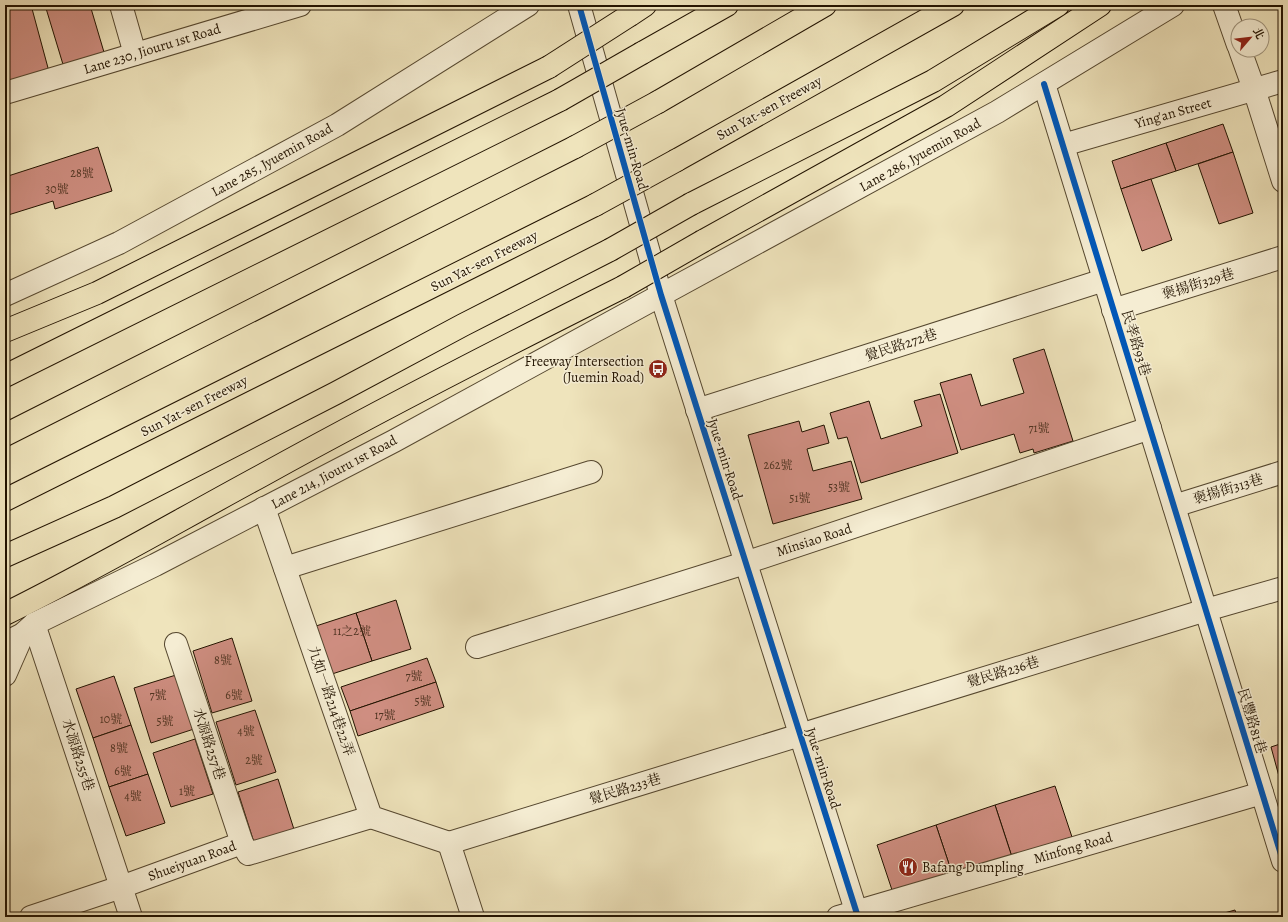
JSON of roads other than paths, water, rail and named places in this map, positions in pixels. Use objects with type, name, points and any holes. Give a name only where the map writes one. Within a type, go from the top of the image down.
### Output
[{"type":"highway","points":[[5,376],[560,100],[727,5]]},
{"type":"highway","points":[[5,435],[575,147],[658,102],[825,5]]},
{"type":"highway","name":"Sun Yat-sen Freeway","points":[[5,500],[595,205],[953,5]]},
{"type":"highway","points":[[5,556],[114,507],[610,250],[690,204],[933,81],[1058,5]]},
{"type":"highway","points":[[5,614],[63,586],[263,475],[422,390],[622,287],[946,106],[1100,5]]},
{"type":"highway","points":[[5,332],[97,293],[549,67],[637,10]]},
{"type":"street","points":[[122,5],[135,54]]},
{"type":"street","name":"Lane 230, Jiouru 1st Road","points":[[5,93],[300,5]]},
{"type":"street","name":"Lane 285, Jyuemin Road","points":[[5,295],[119,244],[337,125],[528,5]]},
{"type":"street","name":"Jyue-min Road","points":[[579,5],[661,295],[800,735],[850,915]]},
{"type":"street","name":"Lane 286, Jyuemin Road","points":[[661,295],[997,112],[1173,5]]},
{"type":"street","points":[[1224,5],[1230,22]]},
{"type":"street","points":[[1243,58],[1283,181]]},
{"type":"street","name":"Ying'an Street","points":[[1062,145],[1283,81]]},
{"type":"street","name":"民孝路93巷","points":[[1044,84],[1206,610]]},
{"type":"street","name":"褒揚街329巷","points":[[1113,310],[1283,257]]},
{"type":"street","name":"覺民路272巷","points":[[697,410],[1104,280]]},
{"type":"street","name":"Lane 214, Jiouru 1st Road","points":[[21,634],[394,441],[661,295]]},
{"type":"street","name":"Minsiao Road","points":[[477,647],[745,563],[1150,428]]},
{"type":"street","points":[[285,568],[591,472]]},
{"type":"street","name":"褒揚街313巷","points":[[1174,506],[1283,472]]},
{"type":"street","name":"九如一路214巷22弄","points":[[264,508],[371,817]]},
{"type":"street","name":"覺民路236巷","points":[[800,735],[1206,610],[1283,588]]},
{"type":"street","name":"民豐路81巷","points":[[1206,610],[1283,861]]},
{"type":"street","points":[[5,675],[21,634]]},
{"type":"street","name":"水源路255巷","points":[[21,634],[121,887],[131,917]]},
{"type":"street","name":"水源路257巷","points":[[176,644],[242,843]]},
{"type":"street","name":"覺民路233巷","points":[[449,843],[800,735]]},
{"type":"street","name":"Minfong Road","points":[[850,915],[1262,793]]},
{"type":"street","points":[[371,817],[449,843],[473,917]]},
{"type":"street","name":"Shueiyuan Road","points":[[31,917],[121,887],[242,843],[248,854],[371,817]]},
{"type":"place","name":"Freeway Intersection (Juemin Road)","points":[[658,369]]},
{"type":"place","name":"Bafang Dumpling","points":[[908,867]]}]
